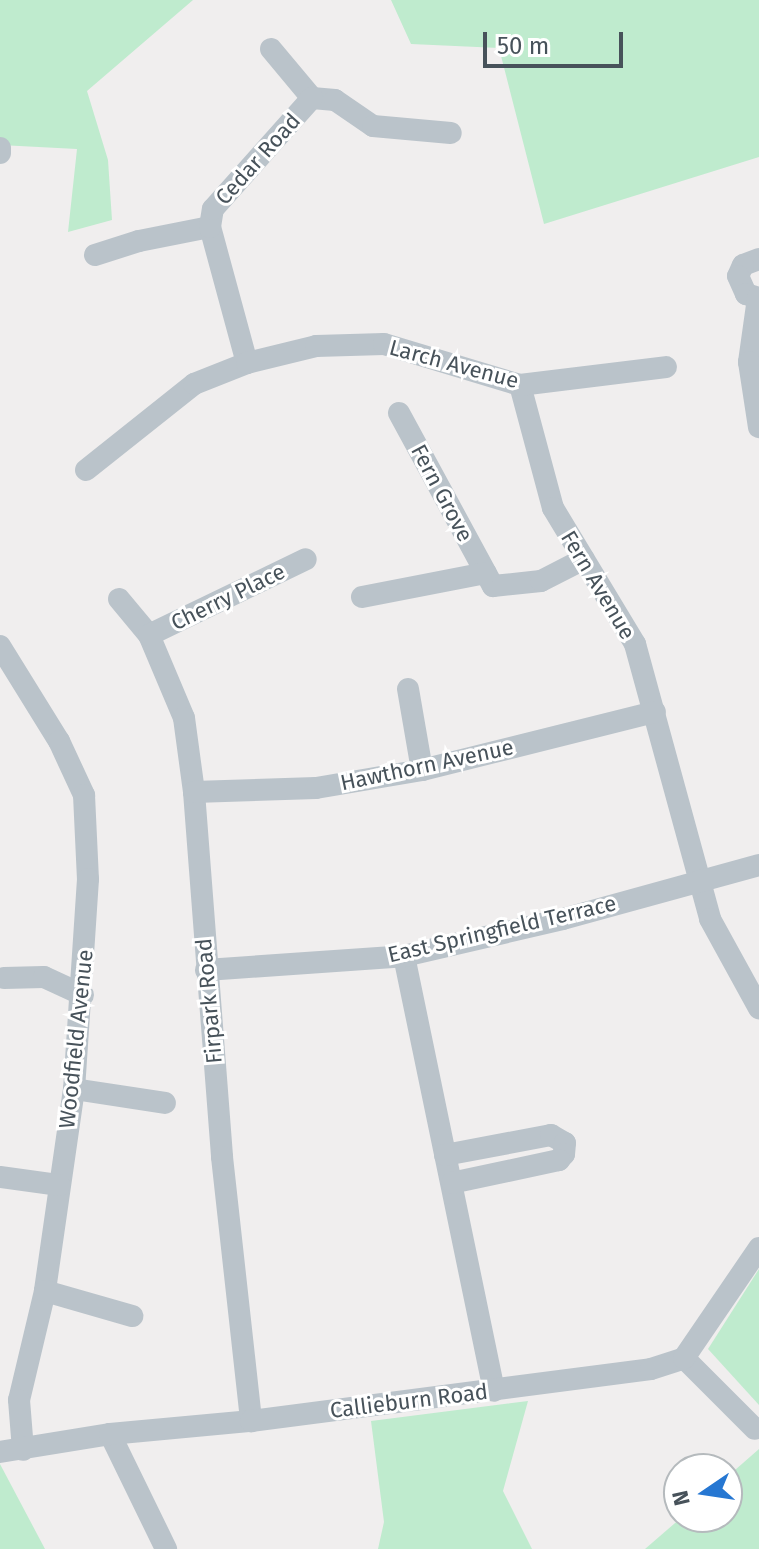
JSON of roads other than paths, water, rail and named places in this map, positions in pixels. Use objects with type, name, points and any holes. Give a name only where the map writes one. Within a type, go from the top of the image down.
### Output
[{"type":"street","points":[[271,49],[312,98],[335,100],[373,126],[451,133]]},
{"type":"street","name":"Cedar Road","points":[[247,363],[210,227],[213,209],[312,98]]},
{"type":"street","points":[[95,255],[139,241],[210,227]]},
{"type":"street","points":[[759,259],[743,265],[738,276],[741,289],[758,298],[749,362],[759,427]]},
{"type":"street","name":"Larch Avenue","points":[[86,470],[194,384],[247,363],[316,346],[384,344],[520,385],[666,367]]},
{"type":"street","name":"Fern Avenue","points":[[520,385],[553,508],[635,644],[698,879]]},
{"type":"street","name":"Fern Grove","points":[[399,413],[493,586],[541,581],[584,559]]},
{"type":"street","name":"Cherry Place","points":[[149,635],[306,559]]},
{"type":"street","name":"Fern Grove","points":[[362,597],[486,573]]},
{"type":"street","name":"Firpark Road","points":[[119,599],[149,635],[184,718],[194,792],[222,1157],[251,1421]]},
{"type":"street","name":"Woodfield Avenue","points":[[2,654],[59,741],[84,795],[88,879],[83,995],[74,1089],[45,1291],[19,1400],[11,1451]]},
{"type":"street","points":[[408,689],[422,770]]},
{"type":"street","name":"Hawthorn Avenue","points":[[194,792],[316,788],[422,770],[655,712]]},
{"type":"street","name":"East Springfield Terrace","points":[[206,970],[404,956],[563,919],[698,879],[759,865]]},
{"type":"street","points":[[698,879],[710,919],[759,1008]]},
{"type":"street","points":[[404,956],[494,1391]]},
{"type":"street","points":[[4,978],[44,977],[83,995]]},
{"type":"street","points":[[74,1089],[165,1103]]},
{"type":"street","points":[[445,1155],[551,1135],[558,1136],[565,1143],[564,1154],[559,1160],[452,1183]]},
{"type":"street","points":[[0,1177],[59,1185]]},
{"type":"street","points":[[755,1429],[684,1358],[759,1248]]},
{"type":"street","points":[[45,1291],[132,1316]]},
{"type":"street","name":"Callieburn Road","points":[[11,1451],[110,1434],[251,1421],[494,1391],[651,1369],[684,1358]]},
{"type":"street","points":[[110,1434],[166,1549]]}]
